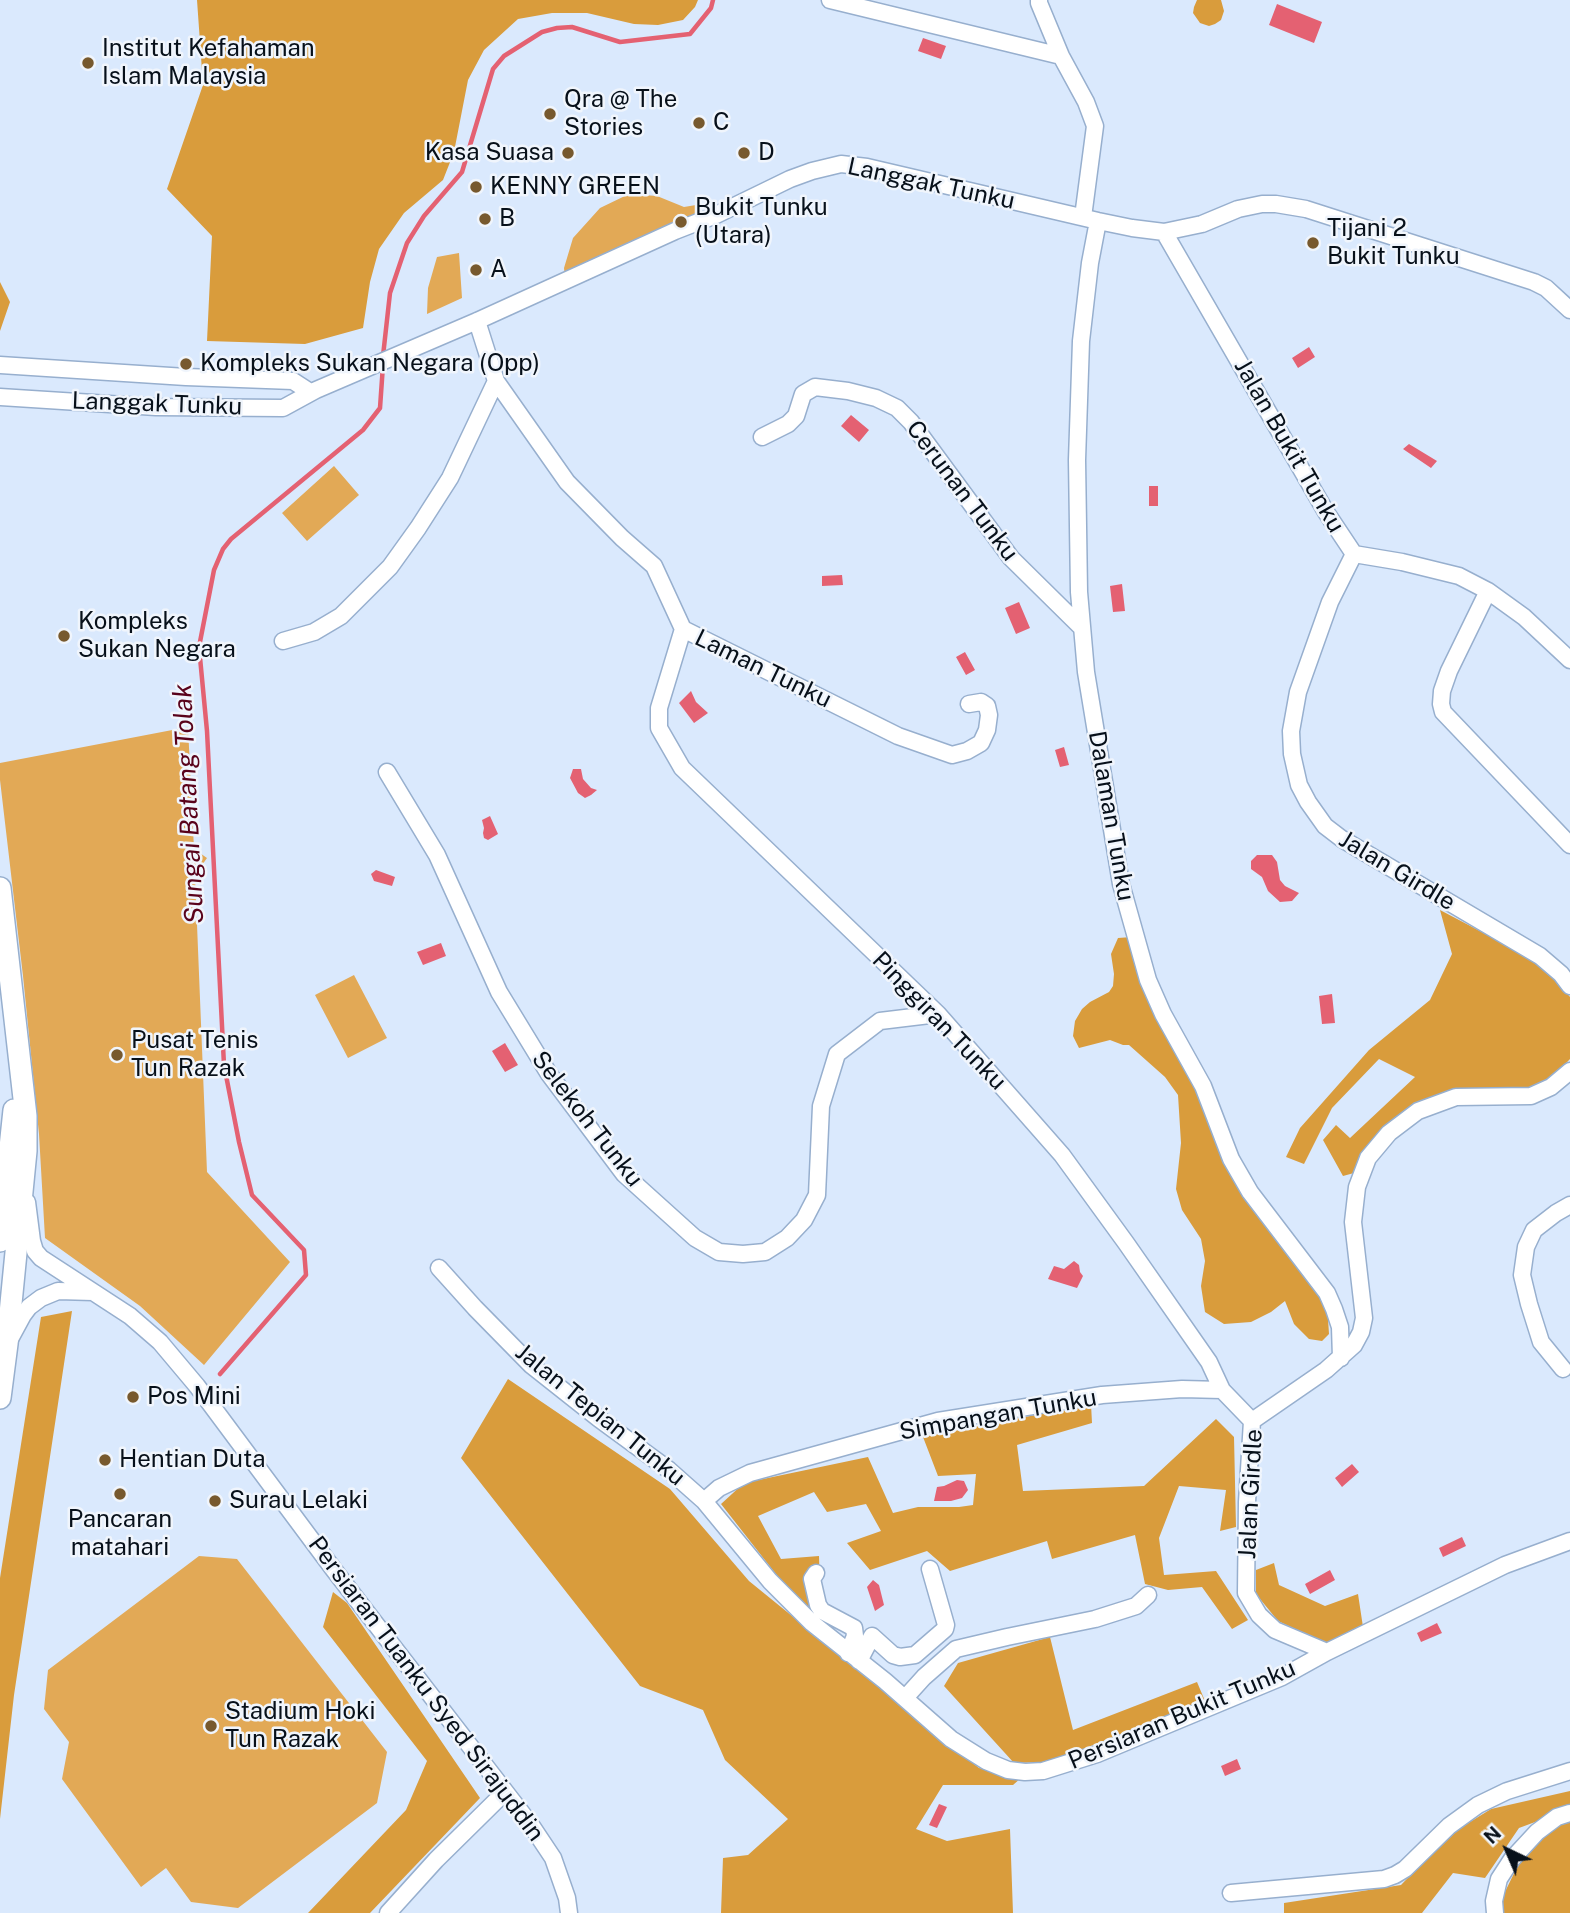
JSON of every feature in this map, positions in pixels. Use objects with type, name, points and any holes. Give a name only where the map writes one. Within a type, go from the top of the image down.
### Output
[{"type":"main road","points":[[0,888],[26,1116],[10,1182],[0,1241]]},
{"type":"main road","points":[[0,1398],[8,1344],[11,1291],[10,1182]]},
{"type":"street","points":[[830,0],[1061,56]]},
{"type":"street","name":"Dalaman Tunku","points":[[1039,0],[1061,56],[1086,102],[1095,126],[1090,263],[1081,354],[1077,460],[1079,592],[1086,672],[1121,884],[1148,980],[1163,1014],[1203,1086],[1231,1159],[1259,1205],[1327,1293],[1340,1327],[1341,1358]]},
{"type":"street","name":"Langgak Tunku","points":[[0,397],[156,407],[283,408],[310,392],[716,215],[790,179],[833,165],[849,164],[1090,219],[1164,232],[1202,224],[1238,209],[1262,204],[1306,209],[1534,282],[1546,288],[1570,310]]},
{"type":"street","name":"Jalan Bukit Tunku","points":[[1164,232],[1326,512],[1354,554],[1459,576],[1488,591],[1524,617],[1570,660]]},
{"type":"street","name":"Laman Tunku","points":[[477,321],[496,381],[567,482],[654,566],[683,629],[898,736],[951,755],[967,751],[981,743],[987,730],[987,706],[981,702],[969,704]]},
{"type":"street","name":"Langgak Tunku","points":[[0,365],[293,381],[310,392]]},
{"type":"street","points":[[283,641],[314,632],[341,616],[390,566],[450,478],[496,381]]},
{"type":"street","name":"Cerunan Tunku","points":[[762,437],[788,424],[796,416],[803,394],[815,387],[876,398],[897,408],[911,422],[1011,558],[1082,628]]},
{"type":"street","name":"Jalan Girdle","points":[[1354,554],[1330,602],[1298,692],[1291,731],[1292,754],[1299,785],[1325,825],[1342,839],[1540,956],[1561,974],[1570,986]]},
{"type":"street","points":[[1488,591],[1449,671],[1442,691],[1443,712],[1570,845]]},
{"type":"street","name":"Pinggiran Tunku","points":[[683,629],[659,708],[659,728],[682,768],[937,1014],[1062,1155],[1209,1362],[1222,1390],[1252,1420]]},
{"type":"street","name":"Selekoh Tunku","points":[[387,772],[437,855],[499,992],[549,1074],[624,1174],[695,1238],[719,1252],[765,1252],[787,1238],[804,1220],[817,1195],[821,1106],[837,1054],[880,1021],[937,1014]]},
{"type":"street","name":"Jalan Girdle","points":[[1327,1652],[1275,1630],[1259,1615],[1246,1593],[1247,1502],[1252,1420],[1326,1370],[1358,1339],[1364,1318],[1353,1222],[1357,1187],[1368,1157],[1389,1133],[1418,1111],[1456,1097],[1531,1096],[1551,1087],[1570,1071]]},
{"type":"street","name":"Persiaran Tuanku Syed Sirajuddin","points":[[10,1182],[35,1251],[41,1258],[130,1316],[160,1342],[197,1386],[334,1570],[531,1825],[553,1858],[567,1898],[569,1913]]},
{"type":"street","points":[[1563,1369],[1541,1342],[1522,1275],[1526,1247],[1534,1230],[1570,1205]]},
{"type":"street","name":"Jalan Tepian Tunku","points":[[439,1268],[531,1364],[669,1470],[704,1501]]},
{"type":"street","points":[[8,1344],[23,1315],[41,1298],[58,1292],[93,1292]]},
{"type":"street","name":"Simpangan Tunku","points":[[704,1501],[719,1488],[750,1473],[937,1421],[1102,1395],[1182,1389],[1222,1390]]},
{"type":"street","name":"Persiaran Bukit Tunku","points":[[704,1501],[770,1581],[811,1623],[905,1698],[951,1739],[986,1762],[1008,1770],[1025,1772],[1043,1771],[1097,1754],[1235,1698],[1505,1564],[1570,1541]]},
{"type":"street","points":[[816,1573],[812,1579],[822,1611],[872,1636],[892,1656],[900,1657],[915,1655],[945,1629],[930,1569]]},
{"type":"street","points":[[905,1698],[956,1649],[1095,1619],[1136,1606],[1148,1595]]},
{"type":"street","points":[[854,1628],[854,1657]]},
{"type":"street","points":[[854,1657],[872,1636]]},
{"type":"street","points":[[1231,1893],[1395,1875],[1405,1869],[1449,1826],[1478,1805],[1507,1791],[1570,1771]]},
{"type":"street","points":[[388,1913],[436,1860],[505,1792]]},
{"type":"street","points":[[1495,1913],[1494,1901],[1499,1879],[1512,1859],[1537,1832],[1557,1817],[1570,1813]]},
{"type":"shaded area","points":[[197,0],[698,0],[683,20],[658,25],[634,24],[587,13],[552,13],[518,19],[484,50],[468,80],[454,152],[443,180],[404,213],[379,249],[370,282],[363,328],[305,344],[207,341],[212,236],[167,189],[203,85]]},
{"type":"shaded area","points":[[1197,0],[1221,0],[1224,11],[1221,20],[1209,26],[1200,23],[1193,13]]},
{"type":"shaded area","points":[[1277,4],[1322,22],[1314,43],[1269,25]]},
{"type":"shaded area","points":[[923,38],[946,46],[941,59],[918,51]]},
{"type":"shaded area","points":[[629,194],[657,196],[684,207],[696,205],[699,214],[565,278],[564,268],[573,238],[600,208]]},
{"type":"shaded area","name":"KENNY GREEN","points":[[459,253],[462,298],[427,314],[428,288],[437,257]]},
{"type":"shaded area","points":[[0,282],[10,302],[0,331]]},
{"type":"shaded area","points":[[1309,347],[1315,357],[1298,368],[1292,358]]},
{"type":"shaded area","points":[[851,415],[869,430],[859,442],[841,426]]},
{"type":"shaded area","points":[[1409,444],[1437,461],[1431,468],[1403,449]]},
{"type":"shaded area","points":[[334,466],[359,495],[307,541],[282,513]]},
{"type":"shaded area","points":[[1149,486],[1158,486],[1158,506],[1149,506]]},
{"type":"shaded area","points":[[842,575],[843,585],[822,586],[822,576]]},
{"type":"shaded area","points":[[1122,584],[1125,611],[1113,612],[1110,586]]},
{"type":"shaded area","points":[[1019,602],[1030,628],[1016,634],[1005,608]]},
{"type":"shaded area","points":[[965,652],[975,670],[966,675],[956,657]]},
{"type":"shaded area","points":[[691,691],[696,702],[708,713],[694,723],[679,703]]},
{"type":"shaded area","name":"Pusat Tenis Tun Razak","points":[[188,727],[194,849],[207,858],[195,875],[207,1172],[290,1262],[204,1365],[140,1306],[45,1238],[39,1134],[0,780],[0,763]]},
{"type":"shaded area","points":[[1064,747],[1069,765],[1060,767],[1055,750]]},
{"type":"shaded area","points":[[573,769],[581,769],[583,779],[591,788],[597,790],[585,798],[578,793],[570,778]]},
{"type":"shaded area","points":[[490,816],[498,834],[488,840],[484,838],[482,820]]},
{"type":"shaded area","points":[[1257,855],[1272,855],[1277,862],[1280,880],[1285,886],[1299,893],[1292,901],[1280,902],[1268,891],[1262,877],[1251,869],[1251,861]]},
{"type":"shaded area","points":[[376,870],[395,877],[392,886],[374,881],[371,874]]},
{"type":"shaded area","points":[[1440,910],[1535,960],[1558,982],[1570,997],[1570,1059],[1548,1082],[1523,1089],[1439,1095],[1394,1119],[1369,1143],[1354,1173],[1343,1176],[1323,1140],[1336,1125],[1350,1138],[1415,1077],[1379,1059],[1332,1108],[1304,1164],[1286,1157],[1300,1128],[1369,1050],[1430,1000],[1452,954]]},
{"type":"shaded area","points":[[1132,937],[1204,1110],[1327,1304],[1329,1334],[1322,1341],[1309,1339],[1294,1324],[1285,1301],[1251,1322],[1224,1324],[1205,1312],[1201,1286],[1205,1261],[1201,1239],[1182,1210],[1176,1189],[1181,1143],[1178,1095],[1165,1077],[1129,1045],[1110,1040],[1079,1048],[1073,1036],[1075,1021],[1082,1009],[1109,992],[1113,986],[1111,954],[1118,938]]},
{"type":"shaded area","points":[[441,943],[446,956],[423,965],[417,952]]},
{"type":"shaded area","points":[[354,975],[387,1038],[348,1058],[315,995]]},
{"type":"shaded area","points":[[1332,994],[1335,1023],[1322,1024],[1319,996]]},
{"type":"shaded area","points":[[505,1043],[518,1065],[505,1072],[492,1051]]},
{"type":"shaded area","points":[[1074,1261],[1079,1265],[1083,1276],[1077,1288],[1048,1279],[1054,1266],[1064,1269]]},
{"type":"shaded area","points":[[72,1311],[14,1695],[0,1819],[0,1578],[41,1317]]},
{"type":"shaded area","points":[[508,1379],[670,1489],[749,1581],[979,1768],[1021,1778],[1013,1785],[943,1785],[916,1829],[947,1841],[1010,1829],[1013,1913],[721,1913],[723,1858],[748,1855],[788,1819],[725,1760],[703,1710],[640,1686],[461,1458]]},
{"type":"shaded area","points":[[1091,1404],[1092,1423],[1017,1445],[1023,1491],[1144,1486],[1216,1419],[1234,1437],[1236,1527],[1220,1531],[1226,1490],[1179,1486],[1159,1538],[1164,1575],[1216,1571],[1248,1620],[1232,1629],[1202,1587],[1168,1590],[1145,1584],[1135,1535],[1052,1559],[1047,1541],[950,1571],[927,1551],[870,1570],[847,1543],[881,1531],[866,1504],[827,1512],[814,1492],[758,1516],[781,1559],[819,1556],[821,1619],[797,1601],[721,1504],[744,1483],[868,1457],[893,1513],[918,1507],[973,1505],[976,1474],[938,1476],[923,1437]]},
{"type":"shaded area","points":[[1352,1464],[1359,1472],[1342,1487],[1335,1478]]},
{"type":"shaded area","points":[[957,1480],[964,1481],[968,1490],[962,1498],[934,1501],[937,1487]]},
{"type":"shaded area","points":[[1462,1537],[1466,1546],[1443,1557],[1439,1548]]},
{"type":"shaded area","name":"Stadium Hoki Tun Razak","points":[[199,1556],[237,1559],[387,1752],[377,1803],[238,1908],[191,1902],[166,1868],[141,1887],[62,1779],[69,1742],[44,1709],[48,1670]]},
{"type":"shaded area","points":[[1274,1563],[1279,1585],[1325,1606],[1358,1594],[1363,1627],[1325,1643],[1278,1621],[1256,1594],[1256,1570]]},
{"type":"shaded area","points":[[1330,1570],[1335,1580],[1310,1594],[1305,1584]]},
{"type":"shaded area","points":[[873,1580],[879,1585],[884,1605],[875,1611],[867,1587]]},
{"type":"shaded area","points":[[333,1592],[347,1603],[480,1798],[370,1913],[308,1913],[406,1810],[427,1761],[323,1627]]},
{"type":"shaded area","points":[[1437,1623],[1442,1633],[1421,1642],[1417,1633]]},
{"type":"shaded area","points":[[1050,1637],[1073,1730],[1197,1682],[1205,1701],[1050,1762],[1014,1763],[944,1686],[958,1663]]},
{"type":"shaded area","points":[[1237,1759],[1241,1769],[1225,1776],[1221,1766]]},
{"type":"shaded area","points":[[1570,1791],[1570,1809],[1519,1828],[1485,1878],[1453,1873],[1422,1913],[1284,1913],[1284,1903],[1401,1885],[1449,1835],[1491,1809]]},
{"type":"shaded area","points":[[939,1804],[947,1807],[937,1828],[929,1825]]},
{"type":"shaded area","points":[[1570,1822],[1570,1913],[1502,1913],[1501,1900],[1521,1859],[1552,1828]]},
{"type":"waterway","name":"Sungai Batang Tolak","points":[[383,356],[390,293],[407,243],[424,216],[462,172],[493,69],[504,56],[542,32],[557,28],[572,27],[620,42],[690,34],[711,8],[713,0]]},
{"type":"waterway","name":"Sungai Batang Tolak","points":[[220,1374],[306,1275],[304,1250],[252,1195],[224,1065],[207,731],[199,647],[214,570],[223,549],[231,539],[363,430],[380,408],[383,365]]},
{"type":"place","name":"Institut Kefahaman Islam Malaysia","points":[[88,63]]},
{"type":"place","name":"Qra @ The Stories","points":[[550,114]]},
{"type":"place","name":"C","points":[[699,123]]},
{"type":"place","name":"Kasa Suasa","points":[[568,153]]},
{"type":"place","name":"D","points":[[744,153]]},
{"type":"place","name":"KENNY GREEN","points":[[476,187]]},
{"type":"place","name":"B","points":[[485,219]]},
{"type":"place","name":"Bukit Tunku (Utara)","points":[[681,222]]},
{"type":"place","name":"Tijani 2 Bukit Tunku","points":[[1313,243]]},
{"type":"place","name":"A","points":[[476,270]]},
{"type":"place","name":"Kompleks Sukan Negara (Opp)","points":[[186,364]]},
{"type":"place","name":"Kompleks Sukan Negara","points":[[64,636]]},
{"type":"place","name":"Pusat Tenis Tun Razak","points":[[117,1055]]},
{"type":"place","name":"Pos Mini","points":[[133,1397]]},
{"type":"place","name":"Hentian Duta","points":[[105,1460]]},
{"type":"place","name":"Pancaran matahari","points":[[120,1494]]},
{"type":"place","name":"Surau Lelaki","points":[[215,1501]]},
{"type":"place","name":"Stadium Hoki Tun Razak","points":[[211,1726]]}]
